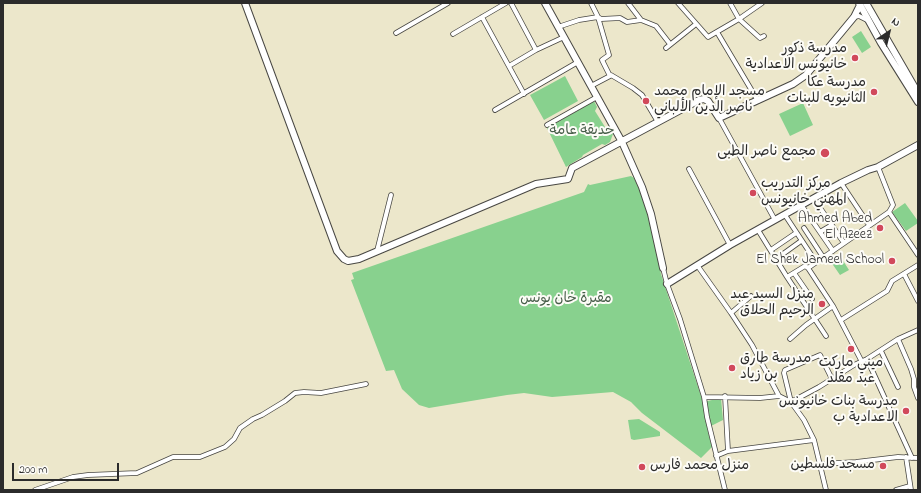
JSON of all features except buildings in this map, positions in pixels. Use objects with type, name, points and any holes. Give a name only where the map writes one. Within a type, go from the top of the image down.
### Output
[{"type":"street","points":[[245,3],[337,251],[344,259],[348,261],[359,259],[377,252],[536,184],[568,179],[572,168],[699,100],[704,99],[708,101],[719,118],[775,220]]},
{"type":"street","points":[[396,33],[448,3]]},
{"type":"street","points":[[453,34],[506,3]]},
{"type":"street","points":[[511,3],[536,50]]},
{"type":"street","points":[[545,3],[622,142],[642,187],[651,214],[667,284],[680,319],[704,396],[707,417],[725,490]]},
{"type":"street","points":[[591,3],[598,17],[609,55],[602,60],[610,76]]},
{"type":"street","points":[[628,3],[641,20]]},
{"type":"street","points":[[678,3],[708,37],[739,19],[762,3]]},
{"type":"street","points":[[730,3],[739,19],[760,38],[764,36]]},
{"type":"street","points":[[719,118],[758,101],[806,76],[854,17],[862,4]]},
{"type":"street","points":[[862,4],[869,21],[918,102]]},
{"type":"street","points":[[862,4],[918,93]]},
{"type":"street","points":[[854,17],[859,16],[869,21]]},
{"type":"street","points":[[482,17],[524,94]]},
{"type":"street","points":[[558,27],[579,20],[598,17],[601,19],[620,18],[627,22],[641,20],[656,26],[670,44]]},
{"type":"street","points":[[666,48],[696,24]]},
{"type":"street","points":[[717,32],[758,101]]},
{"type":"street","points":[[509,66],[536,50],[564,37]]},
{"type":"street","points":[[495,110],[578,62]]},
{"type":"street","points":[[591,86],[611,75],[642,95],[658,122]]},
{"type":"street","points":[[547,125],[597,96]]},
{"type":"street","points":[[667,284],[697,264],[841,183],[868,170],[878,167],[918,145]]},
{"type":"street","points":[[787,277],[805,266],[808,268],[889,212],[893,205],[878,167]]},
{"type":"street","points":[[689,169],[730,245]]},
{"type":"street","points":[[841,183],[869,225]]},
{"type":"street","points":[[377,252],[391,195]]},
{"type":"street","points":[[814,199],[844,243]]},
{"type":"street","points":[[802,206],[832,251]]},
{"type":"street","points":[[889,212],[918,255]]},
{"type":"street","points":[[784,216],[816,262]]},
{"type":"street","points":[[820,232],[832,225]]},
{"type":"street","points":[[804,228],[823,257]]},
{"type":"street","points":[[758,230],[826,336]]},
{"type":"street","points":[[771,250],[796,233]]},
{"type":"street","points":[[784,241],[790,249]]},
{"type":"street","points":[[776,259],[802,241]]},
{"type":"street","points":[[697,264],[752,345],[779,396]]},
{"type":"street","points":[[841,320],[887,291],[892,281],[918,265]]},
{"type":"street","points":[[808,268],[833,306],[862,362]]},
{"type":"street","points":[[794,273],[812,299]]},
{"type":"street","points":[[904,274],[918,301]]},
{"type":"street","points":[[731,313],[751,296]]},
{"type":"street","points":[[790,339],[833,306]]},
{"type":"street","points":[[791,402],[881,351],[898,339],[918,330]]},
{"type":"street","points":[[898,339],[911,369],[914,379],[914,387],[918,398]]},
{"type":"street","points":[[881,351],[898,387]]},
{"type":"street","points":[[826,490],[814,440],[804,420],[791,402],[784,373],[785,370],[820,355],[832,379]]},
{"type":"street","points":[[867,359],[912,458]]},
{"type":"street","points":[[34,490],[72,478],[88,475],[137,473],[173,457],[200,457],[225,447],[234,439],[240,428],[285,401],[295,393],[320,393],[366,384]]},
{"type":"street","points":[[704,396],[760,398],[779,396],[791,402]]},
{"type":"street","points":[[725,396],[728,451]]},
{"type":"street","points":[[716,456],[728,451],[814,440]]},
{"type":"street","points":[[896,490],[911,488],[906,457]]},
{"type":"street","points":[[820,464],[906,457],[918,458]]},
{"type":"green space","points":[[861,31],[871,47],[862,53],[852,37]]},
{"type":"green space","points":[[565,76],[578,101],[544,120],[530,95]]},
{"type":"green space","name":"حديقة عامة","points":[[594,101],[597,107],[595,111],[605,127],[613,134],[610,142],[605,145],[602,144],[566,167],[547,128]]},
{"type":"green space","points":[[803,103],[813,125],[790,136],[779,114]]},
{"type":"green space","name":"مقبرة خان يونس","points":[[631,176],[634,178],[645,202],[661,274],[703,402],[721,398],[723,420],[707,428],[712,447],[701,458],[642,413],[631,402],[613,392],[552,397],[524,393],[429,408],[419,405],[402,389],[394,370],[386,371],[351,280],[354,279],[352,273],[584,192],[588,184],[590,185]]},
{"type":"green space","points":[[905,203],[918,221],[918,223],[906,231],[892,212]]},
{"type":"green space","points":[[840,256],[849,270],[840,275],[831,262]]},
{"type":"green space","points":[[639,419],[660,432],[660,436],[634,440],[631,439],[628,420]]},
{"type":"place","name":"مدرسة ذكور خانيونس الاعدادية","points":[[855,58]]},
{"type":"place","name":"مدرسة عكا الثانيويه للبنات","points":[[874,92]]},
{"type":"place","name":"مسجد الإمام محمد ناصر الدين الألباني","points":[[646,101]]},
{"type":"place","name":"مجمع ناصر الطبى","points":[[825,153]]},
{"type":"place","name":"مركز التدريب المهني خانيونس","points":[[753,193]]},
{"type":"place","name":"Ahmed Abed El Azeez","points":[[880,228]]},
{"type":"place","name":"El Shek Jameel School","points":[[892,261]]},
{"type":"place","name":"منزل السيد عبد الرحيم الحلاق","points":[[822,304]]},
{"type":"place","name":"ميني ماركت عبد مقلد","points":[[851,349]]},
{"type":"place","name":"مدرسة طارق بن زياد","points":[[732,368]]},
{"type":"place","name":"مدرسة بنات خانيونس الاعدادية ب","points":[[906,411]]},
{"type":"place","name":"مسجد فلسطين","points":[[883,466]]},
{"type":"place","name":"منزل محمد فارس","points":[[642,467]]}]
